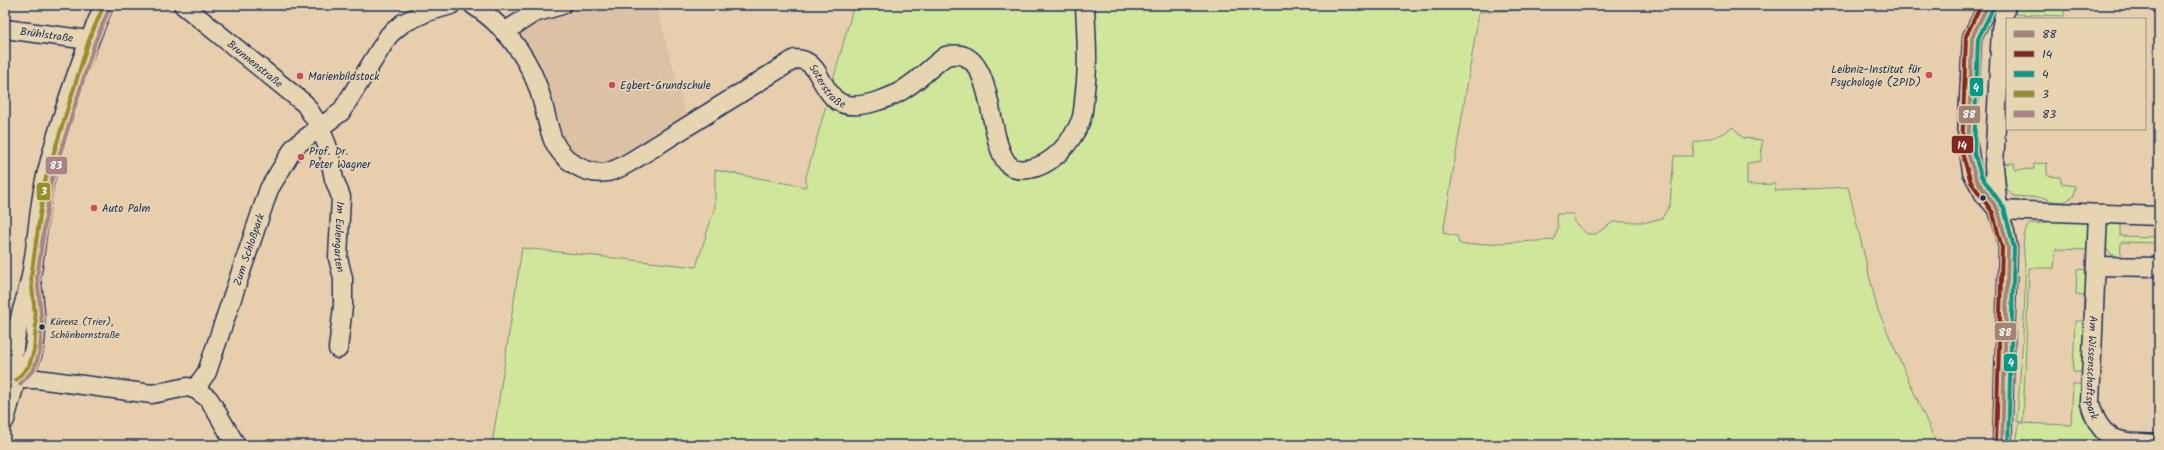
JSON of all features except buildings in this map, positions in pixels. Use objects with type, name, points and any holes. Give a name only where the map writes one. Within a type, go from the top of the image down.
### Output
[{"type":"street","points":[[6,411],[23,303],[31,277],[45,181],[89,40],[104,5]]},
{"type":"street","name":"Brunnenstraße","points":[[184,5],[305,104],[320,127]]},
{"type":"street","name":"Zum Schloßpark","points":[[195,390],[207,372],[269,189],[295,146],[341,112],[389,35],[403,23],[427,12],[451,5]]},
{"type":"street","name":"Soterstraße","points":[[473,5],[490,16],[521,54],[536,81],[556,145],[569,161],[588,170],[602,173],[610,172],[635,159],[796,59],[807,61],[816,69],[829,93],[837,101],[847,106],[853,106],[871,103],[897,93],[910,86],[946,56],[953,54],[969,57],[976,64],[983,82],[1001,150],[1008,164],[1014,169],[1021,170],[1036,168],[1049,162],[1068,140],[1081,118],[1086,88],[1085,5]]},
{"type":"street","points":[[504,32],[515,23],[534,13],[562,5]]},
{"type":"street","points":[[1988,5],[1972,37],[1967,139],[1972,172],[1981,190],[1998,210],[2159,216]]},
{"type":"street","points":[[2002,445],[2008,248],[1998,210],[1994,166],[2001,30],[2006,5]]},
{"type":"street","name":"Brühlstraße","points":[[5,29],[89,40]]},
{"type":"street","name":"Im Eulengarten","points":[[320,127],[328,148],[334,180],[341,197],[338,258],[343,278],[343,306],[338,349]]},
{"type":"street","name":"Am Wissenschaftspark","points":[[2098,214],[2090,395],[2092,411],[2101,427],[2109,436],[2117,440],[2159,444]]},
{"type":"street","points":[[2096,266],[2159,267]]},
{"type":"street","points":[[11,379],[43,380],[152,394],[187,387],[209,399],[236,445]]},
{"type":"shaded area","name":"Egbert-Grundschule","points":[[589,5],[656,5],[686,116],[611,160],[599,162],[589,161],[571,151],[565,140],[554,104],[538,65],[519,36],[537,20]]},
{"type":"green space","points":[[854,5],[1610,5],[1479,12],[1443,233],[1457,236],[1459,243],[1463,245],[1554,240],[1558,228],[1556,214],[1573,214],[1574,222],[1587,234],[1596,234],[1613,222],[1647,222],[1662,218],[1670,205],[1674,156],[1693,156],[1694,143],[1718,136],[1733,127],[1743,138],[1762,140],[1761,161],[1747,163],[1747,185],[1775,184],[1775,191],[1848,187],[1877,308],[1937,445],[492,445],[522,248],[696,267],[715,207],[715,170],[806,187],[806,177]]},
{"type":"green space","points":[[2016,5],[2065,5],[2064,16],[2015,14]]},
{"type":"green space","points":[[2014,163],[2015,170],[2034,169],[2034,164],[2047,163],[2047,176],[2060,177],[2062,184],[2075,186],[2073,197],[2064,202],[2051,201],[2046,198],[2013,196],[2007,189],[2003,164]]},
{"type":"green space","points":[[2051,219],[2086,222],[2090,228],[2091,250],[2056,249],[2054,268],[2029,268],[2023,422],[2017,421],[2025,304],[2024,238],[2030,224],[2045,223]]},
{"type":"green space","points":[[2120,221],[2120,236],[2159,237],[2159,243],[2121,242],[2120,258],[2111,254],[2105,247],[2106,229],[2112,223]]},
{"type":"green space","points":[[2077,269],[2091,270],[2089,310],[2083,310],[2084,295],[2076,294]]},
{"type":"green space","points":[[2075,321],[2088,321],[2086,372],[2073,372]]},
{"type":"green space","points":[[2073,384],[2086,384],[2113,445],[2018,445],[2017,438],[2019,423],[2071,425]]},
{"type":"transit line","name":"3","points":[[16,380],[29,366],[34,350],[36,324],[31,277],[45,181],[89,40],[104,5]]},
{"type":"transit line","name":"14","points":[[1981,5],[1966,36],[1962,153],[1971,182],[1993,213],[2002,248],[1996,445]]},
{"type":"transit line","name":"88","points":[[1988,5],[1972,37],[1968,153],[1976,179],[1998,210],[2008,248],[2002,445]]},
{"type":"transit line","name":"83","points":[[20,384],[34,369],[40,351],[42,324],[37,277],[51,182],[95,42],[110,7]]},
{"type":"transit line","name":"4","points":[[1993,8],[1978,39],[1974,152],[1981,176],[2004,208],[2014,248],[2008,445]]},
{"type":"place","name":"Leibniz-Institut für Psychologie (ZPID)","points":[[1929,75]]},
{"type":"place","name":"Marienbildstock","points":[[300,76]]},
{"type":"place","name":"Egbert-Grundschule","points":[[612,85]]},
{"type":"place","name":"Prof. Dr. Peter Wagner","points":[[301,157]]},
{"type":"place","name":"Auto Palm","points":[[94,208]]},
{"type":"place","name":"Kürenz (Trier), Schönbornstraße","points":[[42,327]]}]
